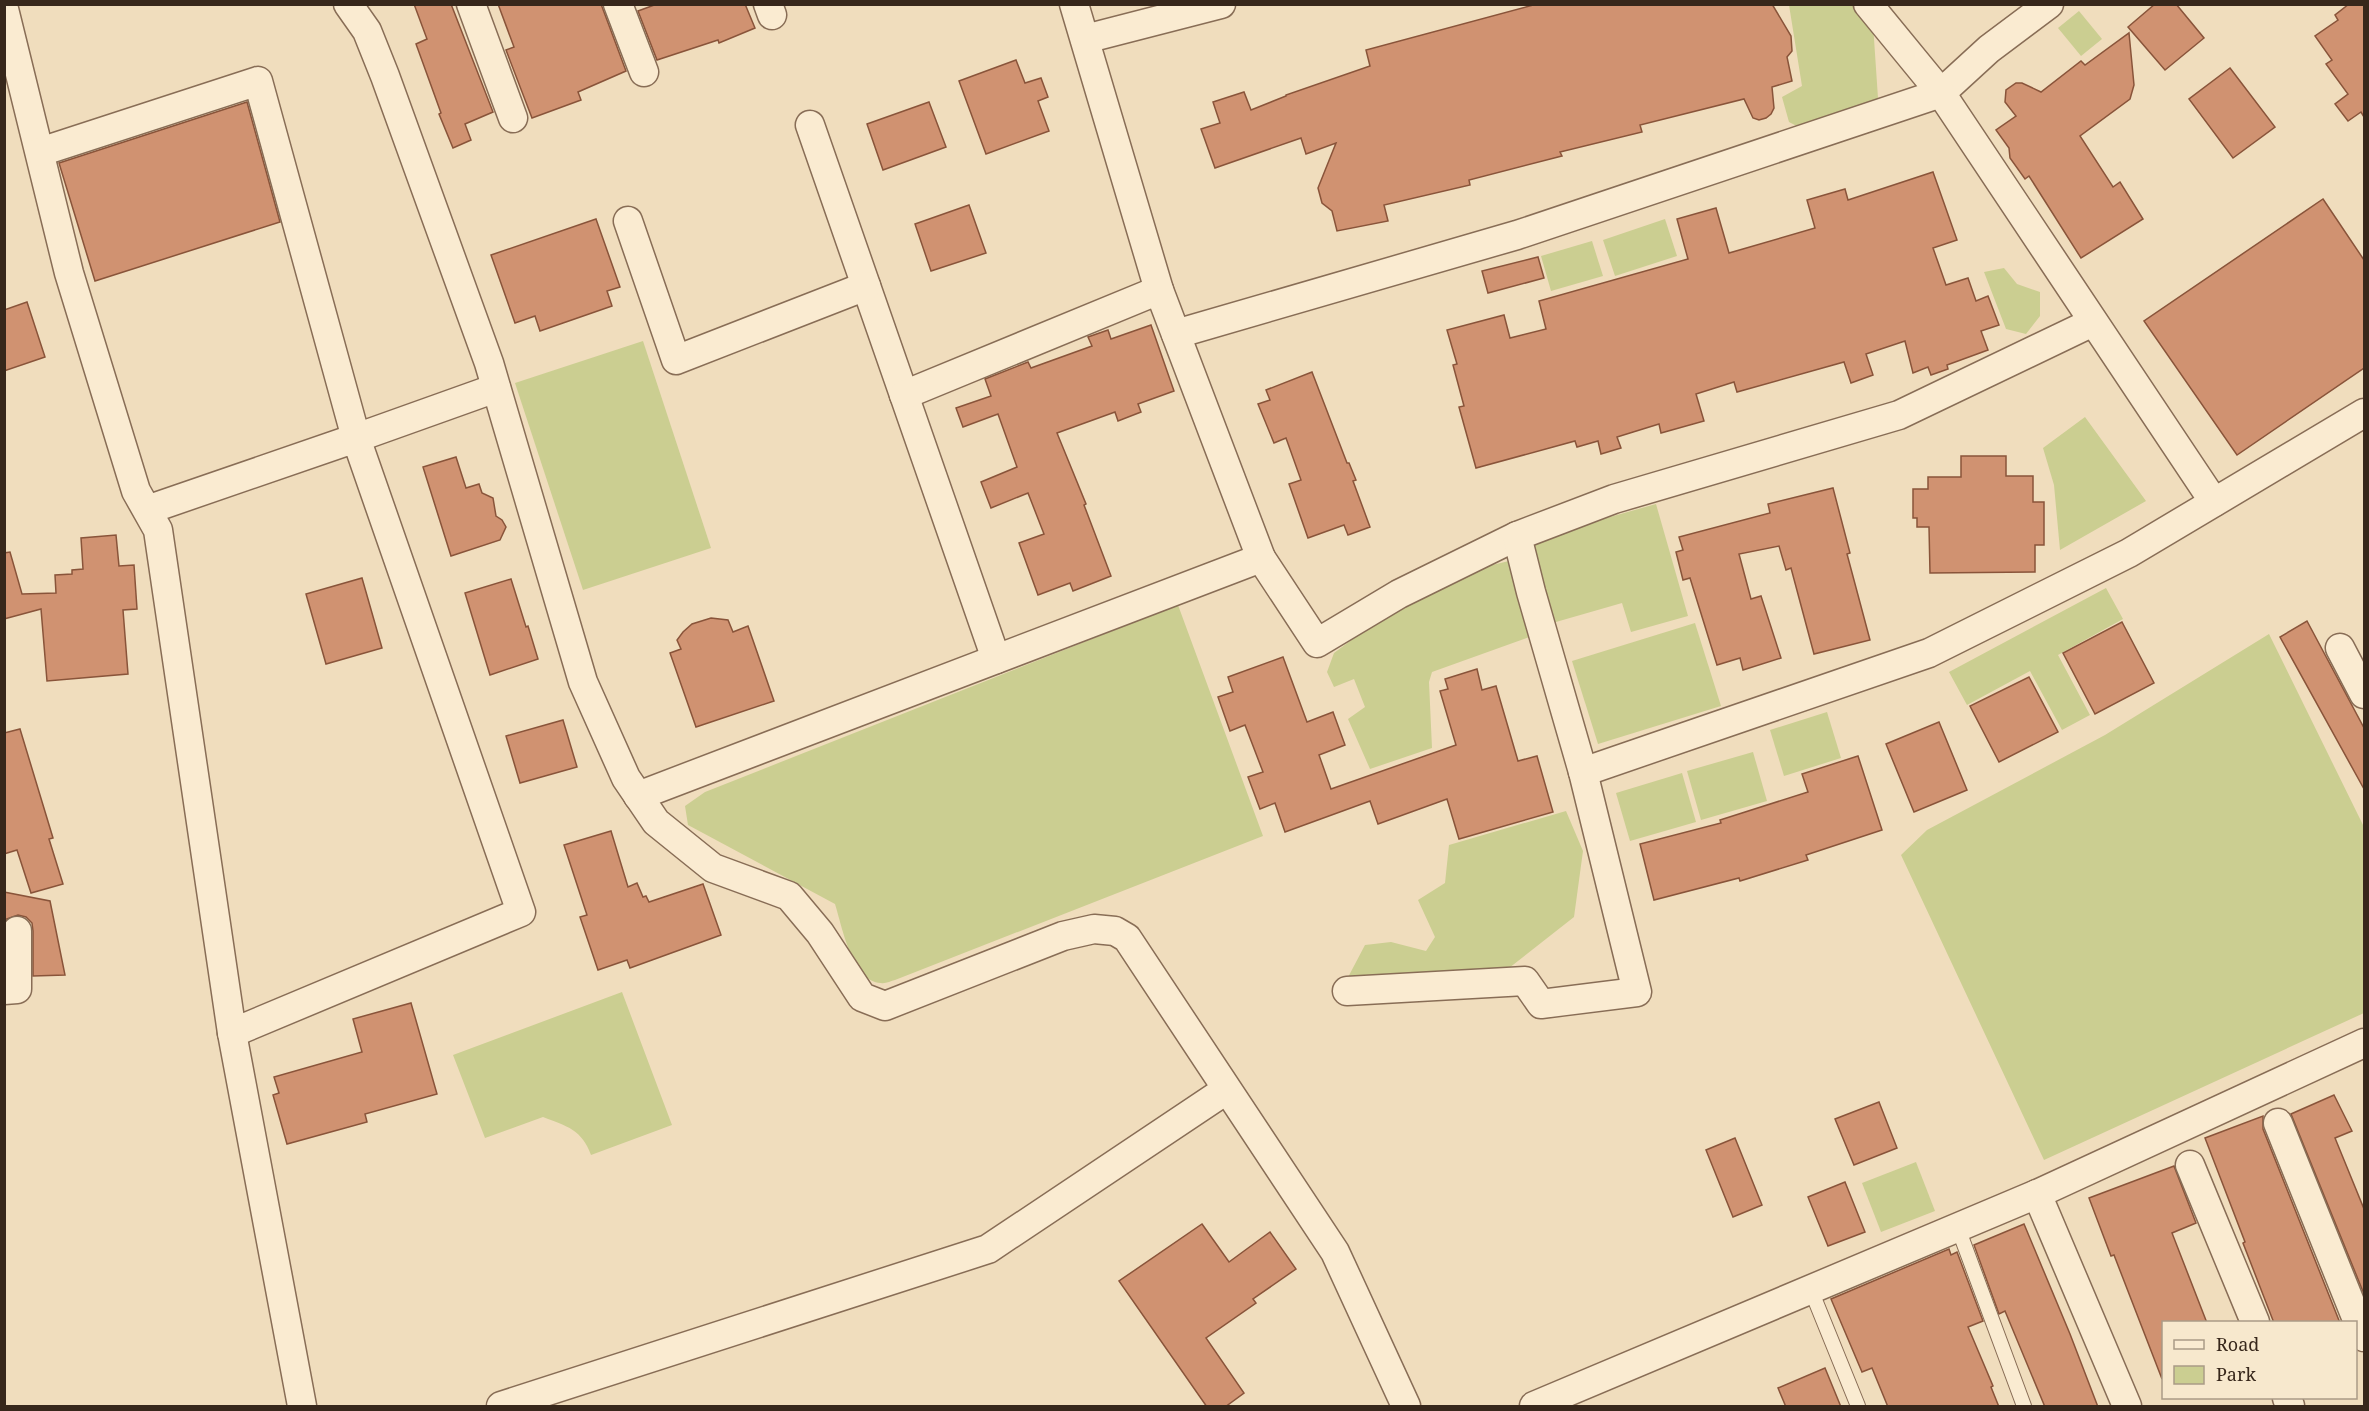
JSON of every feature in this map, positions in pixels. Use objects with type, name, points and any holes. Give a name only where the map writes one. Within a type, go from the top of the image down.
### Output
[{"type":"street","points":[[348,4],[367,31],[386,76],[496,388],[583,682],[626,778],[656,822],[713,868],[789,896],[820,933],[862,997],[885,1006],[1063,936],[1094,929],[1115,931],[1127,938],[1335,1252],[1406,1407]]},
{"type":"street","points":[[471,4],[513,118]]},
{"type":"street","points":[[618,4],[644,72]]},
{"type":"street","points":[[1074,4],[1159,290],[1261,558],[1317,643],[1399,594],[1517,536],[1614,500],[1899,415],[2093,321]]},
{"type":"street","points":[[1085,39],[1221,4]]},
{"type":"street","points":[[1868,4],[1941,93],[2214,502]]},
{"type":"street","points":[[1176,334],[1517,235],[1941,93],[1989,49],[2049,4]]},
{"type":"street","points":[[4,9],[69,273],[136,491],[158,530],[232,1033],[302,1407]]},
{"type":"street","points":[[40,152],[258,81],[356,438],[521,912],[232,1033]]},
{"type":"street","points":[[810,125],[996,660]]},
{"type":"street","points":[[628,221],[676,360],[866,286]]},
{"type":"street","points":[[904,394],[1159,290]]},
{"type":"street","points":[[147,510],[496,388]]},
{"type":"street","points":[[1583,772],[1929,653],[2129,553],[2364,412]]},
{"type":"street","points":[[1347,991],[1525,981],[1541,1004],[1637,992],[1583,772],[1517,536]]},
{"type":"street","points":[[638,796],[1261,558]]},
{"type":"street","points":[[2340,648],[2364,694]]},
{"type":"street","points":[[4,990],[17,989],[17,931]]},
{"type":"street","points":[[1534,1407],[2037,1194],[2364,1043]]},
{"type":"street","points":[[501,1407],[988,1249],[1226,1090]]},
{"type":"street","points":[[2278,1123],[2364,1337]]},
{"type":"street","points":[[2190,1165],[2254,1321]]},
{"type":"street","points":[[2037,1194],[2127,1407]]},
{"type":"lane","points":[[1958,1228],[2024,1407]]},
{"type":"lane","points":[[1811,1290],[1858,1407]]},
{"type":"green space","points":[[1789,5],[1857,5],[1873,24],[1879,113],[1812,134],[1789,122],[1782,97],[1802,86]]},
{"type":"green space","points":[[2079,11],[2102,39],[2081,56],[2058,28]]},
{"type":"green space","points":[[1665,219],[1677,256],[1615,276],[1603,240]]},
{"type":"green space","points":[[1592,241],[1603,276],[1551,291],[1541,256]]},
{"type":"green space","points":[[2004,268],[2017,284],[2040,292],[2040,316],[2026,334],[2006,329],[1984,272]]},
{"type":"green space","points":[[643,341],[711,548],[583,590],[515,383]]},
{"type":"green space","points":[[2085,417],[2146,501],[2060,550],[2054,485],[2043,448]]},
{"type":"green space","points":[[1656,504],[1688,616],[1631,632],[1622,603],[1549,624],[1525,541]]},
{"type":"green space","points":[[1509,561],[1535,635],[1432,672],[1429,682],[1432,748],[1370,769],[1348,719],[1365,707],[1354,679],[1334,687],[1327,672],[1334,653],[1413,594],[1467,571]]},
{"type":"green space","points":[[2106,588],[2123,619],[2058,655],[2090,715],[2062,730],[2030,671],[1967,705],[1949,672]]},
{"type":"green space","points":[[1178,605],[1263,836],[883,983],[871,980],[856,963],[845,938],[835,904],[688,825],[685,806],[705,792]]},
{"type":"green space","points":[[1695,623],[1721,706],[1598,744],[1572,661]]},
{"type":"green space","points":[[2269,634],[2364,827],[2364,1013],[2044,1160],[1901,855],[1927,830],[2105,735]]},
{"type":"green space","points":[[1827,712],[1841,758],[1784,776],[1770,730]]},
{"type":"green space","points":[[1753,752],[1767,801],[1701,820],[1687,771]]},
{"type":"green space","points":[[1682,773],[1696,822],[1630,841],[1616,793]]},
{"type":"green space","points":[[1566,811],[1583,851],[1574,917],[1509,968],[1451,982],[1345,983],[1365,945],[1391,942],[1426,951],[1435,937],[1418,900],[1445,883],[1449,845]]},
{"type":"green space","points":[[622,992],[672,1125],[591,1155],[583,1140],[573,1130],[543,1117],[485,1138],[453,1055]]},
{"type":"green space","points":[[1916,1162],[1935,1211],[1881,1232],[1862,1183]]},
{"type":"building","points":[[414,4],[451,4],[493,112],[465,124],[471,140],[453,148],[416,44],[427,39]]},
{"type":"building","points":[[498,4],[601,4],[626,71],[578,92],[581,100],[532,118],[506,50],[514,47]]},
{"type":"building","points":[[657,4],[745,4],[755,28],[719,43],[718,40],[657,60],[638,11]]},
{"type":"building","points":[[1537,4],[1772,4],[1791,36],[1792,51],[1787,57],[1792,81],[1772,87],[1774,108],[1766,118],[1759,120],[1753,118],[1744,99],[1640,125],[1642,132],[1560,152],[1562,156],[1469,180],[1470,185],[1384,205],[1388,221],[1337,231],[1332,211],[1322,203],[1318,188],[1336,143],[1306,154],[1301,138],[1215,168],[1201,129],[1220,123],[1213,102],[1244,92],[1251,110],[1286,95],[1370,66],[1366,50]]},
{"type":"building","points":[[2155,4],[2176,4],[2204,38],[2165,70],[2128,27]]},
{"type":"building","points":[[2349,4],[2364,4],[2364,117],[2361,112],[2348,121],[2335,104],[2348,94],[2326,64],[2332,60],[2315,36],[2338,20],[2335,15]]},
{"type":"building","points":[[2129,33],[2134,85],[2130,99],[2080,136],[2113,187],[2120,182],[2143,219],[2081,258],[2029,176],[2025,179],[2010,158],[2009,148],[1996,130],[2016,116],[2005,102],[2006,90],[2016,83],[2022,83],[2041,92],[2081,61],[2085,65]]},
{"type":"building","points":[[1016,60],[1025,83],[1041,78],[1048,97],[1038,101],[1049,131],[986,154],[959,81]]},
{"type":"building","points":[[2230,68],[2275,127],[2233,158],[2189,99]]},
{"type":"building","points":[[247,102],[280,222],[95,281],[59,163]]},
{"type":"building","points":[[929,102],[946,147],[883,170],[867,124]]},
{"type":"building","points":[[1933,172],[1957,240],[1933,248],[1946,285],[1968,278],[1976,301],[1988,296],[1999,325],[1981,331],[1988,350],[1947,365],[1948,369],[1931,375],[1928,367],[1913,373],[1905,341],[1866,354],[1873,375],[1851,383],[1844,362],[1737,392],[1734,382],[1696,394],[1704,421],[1661,433],[1659,424],[1617,437],[1621,448],[1601,454],[1598,441],[1577,447],[1575,441],[1476,468],[1459,407],[1464,406],[1453,365],[1457,364],[1447,330],[1504,315],[1510,338],[1546,329],[1539,301],[1688,259],[1677,219],[1716,208],[1729,253],[1815,228],[1807,200],[1845,189],[1848,200]]},
{"type":"building","points":[[2323,199],[2364,260],[2364,368],[2237,455],[2144,321]]},
{"type":"building","points":[[969,205],[986,253],[931,271],[915,224]]},
{"type":"building","points":[[596,219],[620,287],[607,291],[612,306],[540,331],[535,316],[515,323],[491,255]]},
{"type":"building","points":[[1538,257],[1544,278],[1488,293],[1482,271]]},
{"type":"building","points":[[27,302],[45,357],[4,371],[4,310]]},
{"type":"building","points":[[1151,325],[1174,391],[1138,404],[1141,412],[1118,421],[1115,412],[1057,433],[1086,504],[1084,505],[1111,576],[1073,591],[1070,583],[1038,595],[1019,543],[1044,534],[1028,493],[991,508],[981,482],[1017,467],[998,414],[963,427],[956,408],[991,396],[985,379],[1028,362],[1031,368],[1092,346],[1088,337],[1108,330],[1111,339]]},
{"type":"building","points":[[1312,372],[1347,463],[1356,480],[1353,481],[1370,527],[1348,535],[1344,525],[1308,538],[1289,484],[1301,480],[1286,438],[1274,443],[1258,404],[1270,400],[1266,390]]},
{"type":"building","points":[[1961,456],[2006,456],[2006,476],[2033,476],[2033,502],[2044,502],[2044,545],[2035,545],[2035,572],[1930,573],[1929,527],[1917,527],[1917,518],[1913,518],[1913,489],[1928,489],[1928,477],[1961,477]]},
{"type":"building","points":[[456,457],[466,488],[479,484],[482,493],[493,498],[496,516],[506,527],[500,540],[451,556],[423,467]]},
{"type":"building","points":[[1833,488],[1850,553],[1847,554],[1870,640],[1814,654],[1791,568],[1786,570],[1779,546],[1739,554],[1751,599],[1761,596],[1781,658],[1743,670],[1740,658],[1717,665],[1690,578],[1683,580],[1676,552],[1683,550],[1679,537],[1770,513],[1768,504]]},
{"type":"building","points":[[116,535],[119,566],[134,565],[137,609],[123,610],[128,674],[47,681],[41,609],[4,619],[4,553],[10,552],[22,594],[56,593],[55,575],[72,574],[72,570],[83,569],[81,538]]},
{"type":"building","points":[[362,578],[382,648],[326,664],[306,594]]},
{"type":"building","points":[[511,579],[538,659],[490,675],[465,593]]},
{"type":"building","points":[[711,618],[728,620],[733,632],[748,626],[774,701],[696,727],[670,653],[681,649],[677,640],[692,624]]},
{"type":"building","points":[[2307,621],[2364,728],[2364,789],[2280,637]]},
{"type":"building","points":[[2122,622],[2154,683],[2095,714],[2063,653]]},
{"type":"building","points":[[1283,657],[1307,722],[1333,712],[1345,745],[1319,755],[1331,789],[1456,745],[1440,691],[1448,689],[1445,679],[1477,669],[1482,690],[1496,686],[1518,761],[1537,756],[1553,812],[1459,839],[1447,799],[1378,824],[1370,801],[1285,832],[1275,803],[1260,809],[1248,777],[1263,772],[1245,725],[1230,731],[1218,697],[1233,692],[1228,677]]},
{"type":"building","points":[[2029,677],[2058,732],[1999,762],[1970,706]]},
{"type":"building","points":[[563,720],[577,767],[520,783],[506,736]]},
{"type":"building","points":[[1939,722],[1967,790],[1914,812],[1886,744]]},
{"type":"building","points":[[20,729],[53,838],[49,839],[63,884],[31,893],[17,850],[4,854],[4,733]]},
{"type":"building","points":[[1858,756],[1882,830],[1806,855],[1808,860],[1740,881],[1739,878],[1654,900],[1640,844],[1721,823],[1720,820],[1808,792],[1802,774]]},
{"type":"building","points":[[611,831],[628,887],[637,883],[643,897],[646,896],[649,902],[703,884],[721,935],[630,968],[627,960],[598,970],[580,917],[587,915],[564,845]]},
{"type":"building","points":[[4,892],[50,901],[65,975],[33,976],[32,923],[26,917],[18,915],[4,920]]},
{"type":"building","points":[[411,1003],[437,1094],[365,1114],[367,1122],[287,1144],[273,1095],[279,1093],[274,1077],[362,1052],[353,1019]]},
{"type":"building","points":[[2334,1095],[2352,1131],[2335,1138],[2364,1209],[2364,1294],[2291,1114]]},
{"type":"building","points":[[1879,1102],[1897,1148],[1854,1165],[1835,1119]]},
{"type":"building","points":[[2263,1116],[2263,1129],[2339,1321],[2273,1321],[2205,1138]]},
{"type":"building","points":[[1735,1138],[1762,1205],[1733,1217],[1706,1150]]},
{"type":"building","points":[[2174,1166],[2196,1223],[2172,1233],[2206,1321],[2162,1321],[2162,1379],[2114,1255],[2111,1256],[2089,1198]]},
{"type":"building","points":[[1845,1182],[1865,1232],[1828,1246],[1808,1197]]},
{"type":"building","points":[[1202,1224],[1229,1262],[1270,1232],[1296,1269],[1253,1299],[1256,1303],[1206,1338],[1244,1393],[1225,1407],[1207,1407],[1119,1281]]},
{"type":"building","points":[[2024,1224],[2098,1407],[2045,1407],[2005,1311],[1999,1314],[1974,1245]]},
{"type":"building","points":[[1949,1249],[1951,1255],[1957,1252],[1983,1321],[1968,1327],[1993,1386],[1991,1387],[1999,1407],[1888,1407],[1872,1368],[1862,1372],[1831,1299]]},
{"type":"building","points":[[1825,1368],[1841,1407],[1786,1407],[1778,1388]]}]
